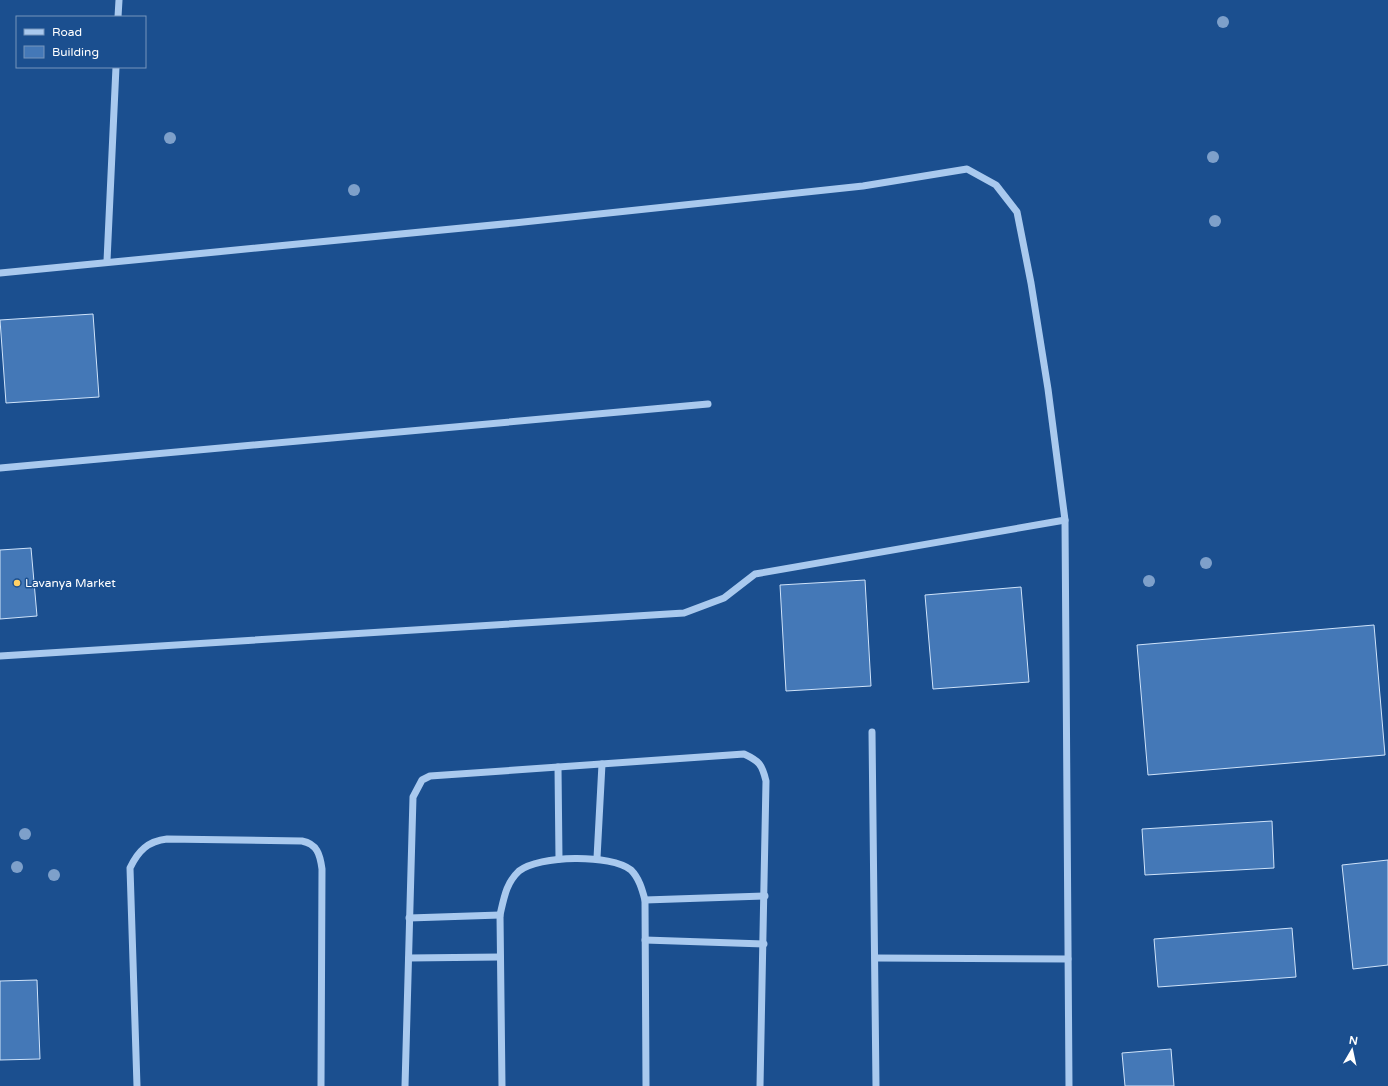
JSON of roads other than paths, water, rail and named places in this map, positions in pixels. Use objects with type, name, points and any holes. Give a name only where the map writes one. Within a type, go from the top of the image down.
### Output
[{"type":"street","points":[[118,16],[119,0]]},
{"type":"street","points":[[108,261],[116,68]]},
{"type":"street","points":[[0,273],[108,261],[156,258],[522,223],[863,186],[967,169],[996,185],[1017,212],[1031,283],[1048,389],[1065,520],[1069,1086]]},
{"type":"street","points":[[0,468],[708,404]]},
{"type":"street","points":[[0,656],[684,613],[724,598],[755,574],[1065,520]]},
{"type":"street","points":[[872,732],[876,1086]]},
{"type":"street","points":[[404,1086],[413,797],[422,780],[430,776],[744,754],[755,759],[763,767],[766,780],[765,896],[760,1086]]},
{"type":"street","points":[[597,858],[602,764]]},
{"type":"street","points":[[558,767],[559,859]]},
{"type":"street","points":[[137,1086],[130,868],[140,851],[156,840],[167,839],[302,841],[310,842],[316,848],[320,856],[322,868],[321,1086]]},
{"type":"street","points":[[502,1086],[500,915],[505,892],[513,878],[520,870],[529,866],[559,859],[597,858],[614,861],[631,870],[639,882],[645,900],[646,1086]]},
{"type":"street","points":[[645,900],[765,896]]},
{"type":"street","points":[[410,918],[500,915]]},
{"type":"street","points":[[645,940],[764,944]]},
{"type":"street","points":[[409,958],[500,957]]},
{"type":"street","points":[[875,958],[1068,959]]},
{"type":"place","name":"Lavanya Market","points":[[17,583]]}]
